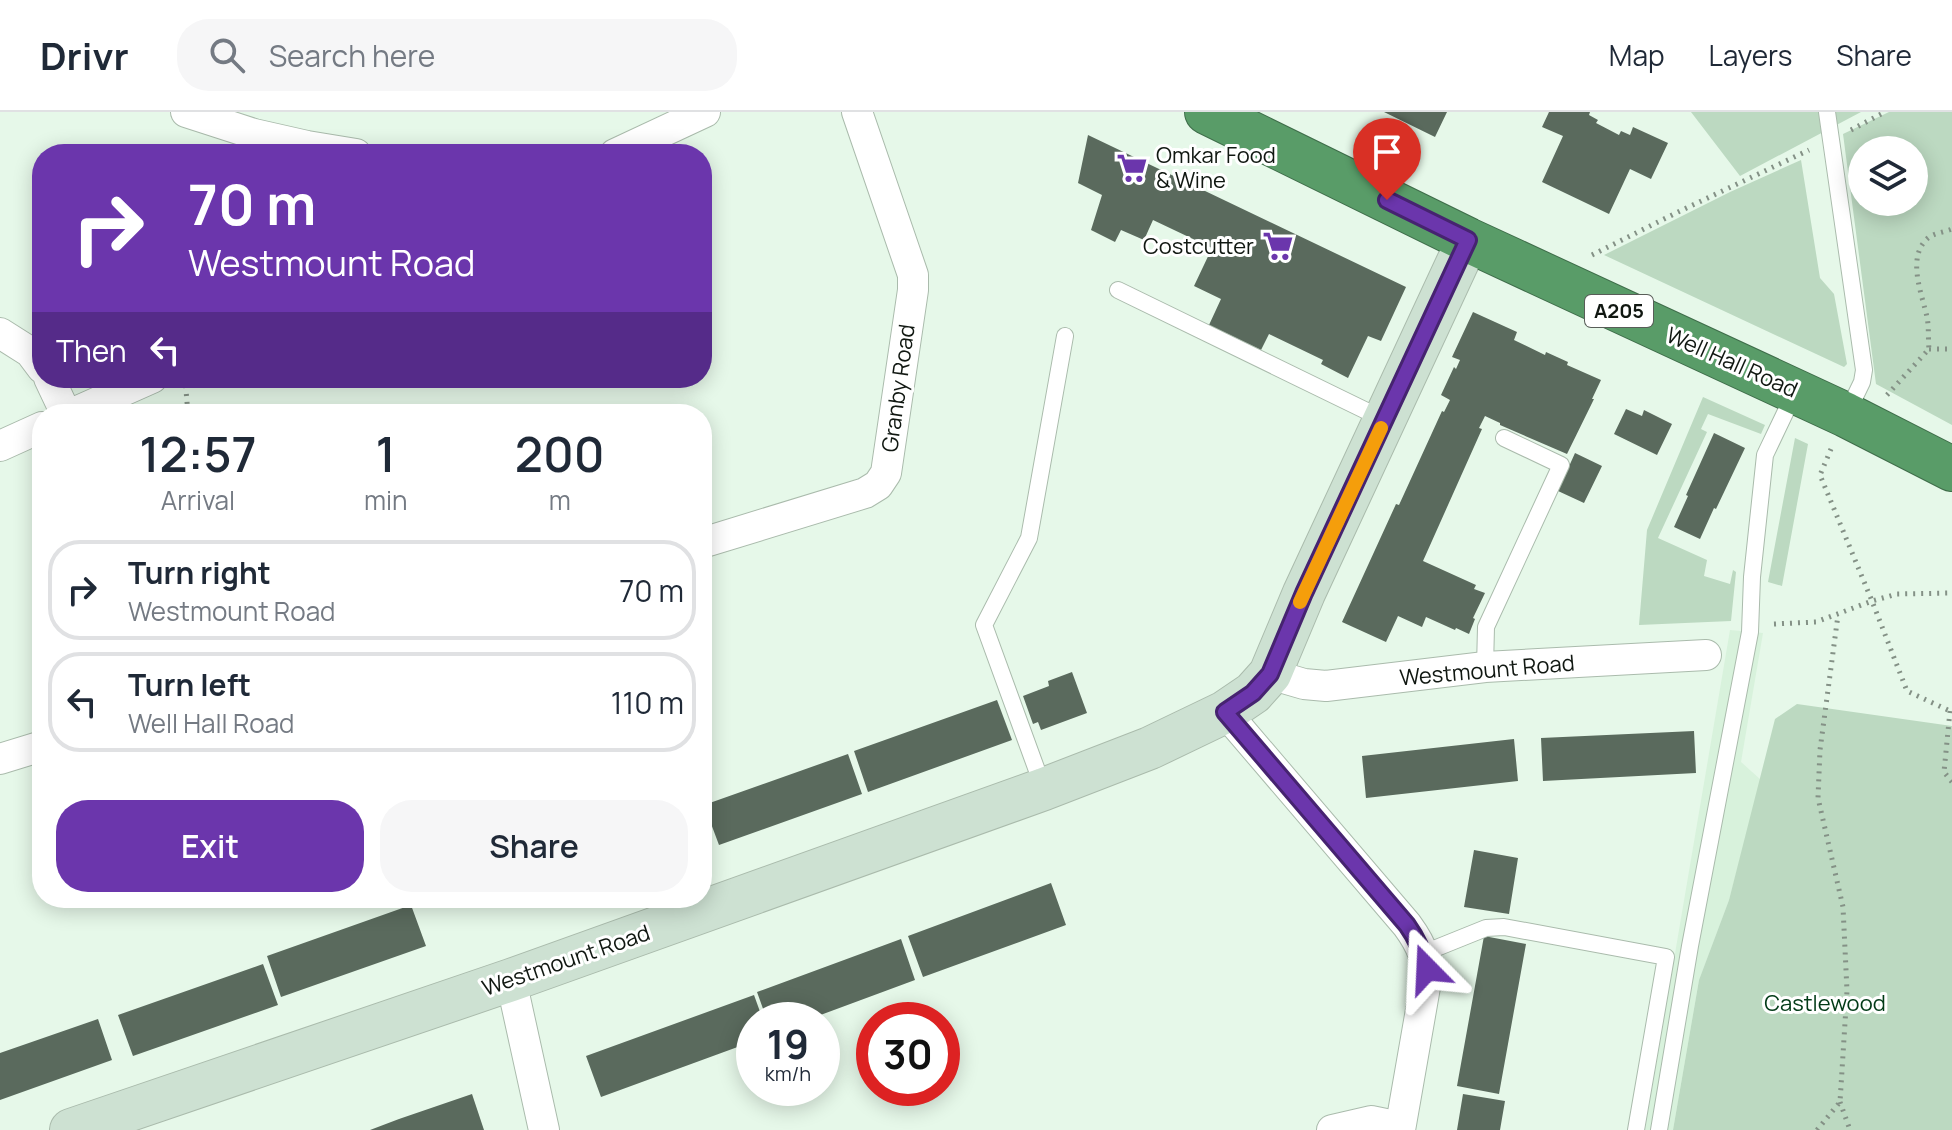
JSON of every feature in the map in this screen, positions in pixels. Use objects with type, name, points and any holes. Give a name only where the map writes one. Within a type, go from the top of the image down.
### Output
[{"type":"highway","name":"Well Hall Road","points":[[1214,113],[1468,240],[1796,391],[1840,430],[1952,469]]},
{"type":"street","points":[[186,112],[254,134],[298,144]]},
{"type":"street","points":[[636,144],[705,112]]},
{"type":"street","name":"Granby Road","points":[[712,540],[865,493],[878,485],[886,473],[913,275],[857,112]]},
{"type":"street","name":"Westmount Road","points":[[712,908],[1150,748],[1225,712],[1253,693],[1270,674],[1304,593],[1468,240]]},
{"type":"street","points":[[0,333],[32,355]]},
{"type":"street","points":[[91,404],[129,388]]},
{"type":"street","points":[[0,446],[32,432]]},
{"type":"street","name":"Westmount Road","points":[[1270,674],[1304,684],[1326,686],[1485,667],[1706,655]]},
{"type":"street","points":[[1225,712],[1407,925],[1424,953],[1427,969],[1425,987],[1400,1128],[1371,1121],[1332,1130]]},
{"type":"street","points":[[0,759],[32,749]]},
{"type":"street","name":"Westmount Road","points":[[71,1130],[712,908]]},
{"type":"street","points":[[511,980],[544,1130]]},
{"type":"lane","points":[[1827,112],[1864,370],[1862,382],[1840,430]]},
{"type":"lane","points":[[1118,290],[1385,420]]},
{"type":"lane","points":[[1044,789],[984,625],[1029,538],[1065,336]]},
{"type":"lane","points":[[1659,1130],[1690,946],[1751,625],[1752,577],[1765,455],[1796,391]]},
{"type":"lane","points":[[1485,667],[1486,627],[1561,465],[1504,438]]},
{"type":"lane","points":[[1424,953],[1486,928],[1504,927],[1666,957],[1636,1130]]},
{"type":"path","points":[[1591,256],[1885,112]]},
{"type":"path","points":[[1886,395],[1929,349],[1918,259],[1922,246],[1930,236],[1952,229]]},
{"type":"path","points":[[1929,349],[1952,349]]},
{"type":"path","points":[[1840,430],[1820,475],[1907,691],[1951,710],[1944,772],[1952,782]]},
{"type":"path","points":[[1751,625],[1816,622],[1897,594],[1952,593]]},
{"type":"path","points":[[1838,615],[1820,750],[1818,798],[1843,907],[1847,991],[1840,1102],[1850,1130]]},
{"type":"path","points":[[1817,1130],[1840,1102]]},
{"type":"shaded area","points":[[1730,630],[1763,633],[1741,762],[1761,780],[1729,900],[1699,980],[1673,1130],[1645,1130]]},
{"type":"green space","points":[[1691,112],[1861,112],[1740,176]]},
{"type":"green space","points":[[1889,112],[1952,112],[1952,425],[1876,384],[1854,216],[1928,216],[1928,136],[1848,136],[1848,172],[1843,134]]},
{"type":"green space","points":[[1801,160],[1820,278],[1834,294],[1847,364],[1844,367],[1604,255],[1730,192]]},
{"type":"green space","points":[[1703,397],[1765,425],[1761,434],[1708,414],[1701,429],[1707,432],[1658,538],[1707,560],[1704,576],[1730,584],[1733,570],[1736,572],[1731,621],[1639,625],[1647,530]]},
{"type":"green space","points":[[1795,438],[1808,444],[1782,586],[1768,582]]},
{"type":"green space","name":"Castlewood","points":[[1797,704],[1952,726],[1952,1130],[1673,1130],[1699,980],[1729,900],[1775,719]]},
{"type":"building","points":[[1384,112],[1447,112],[1435,137]]},
{"type":"building","points":[[1549,112],[1590,112],[1589,115],[1598,120],[1596,123],[1619,135],[1621,131],[1630,135],[1633,127],[1668,143],[1651,179],[1630,169],[1609,214],[1542,182],[1563,136],[1542,127]]},
{"type":"building","points":[[1088,135],[1406,287],[1381,341],[1368,336],[1348,378],[1321,364],[1323,360],[1269,334],[1261,350],[1209,325],[1221,299],[1194,286],[1212,248],[1153,220],[1144,240],[1121,230],[1115,242],[1091,230],[1102,195],[1078,183]]},
{"type":"building","points":[[1473,312],[1517,332],[1514,340],[1568,362],[1567,365],[1601,380],[1567,454],[1485,416],[1423,561],[1476,585],[1474,589],[1485,593],[1469,634],[1426,617],[1422,627],[1398,616],[1386,642],[1342,622],[1396,504],[1399,505],[1450,400],[1441,395],[1460,360],[1452,357]]},
{"type":"building","points":[[1626,409],[1642,416],[1644,410],[1672,424],[1657,455],[1614,434]]},
{"type":"building","points":[[1714,433],[1745,448],[1700,539],[1674,527]]},
{"type":"building","points":[[1575,453],[1602,466],[1584,503],[1558,491]]},
{"type":"building","points":[[1072,672],[1087,713],[1041,730],[1038,722],[1033,724],[1023,696],[1049,686],[1048,681]]},
{"type":"building","points":[[997,700],[1012,740],[868,792],[854,751]]},
{"type":"building","points":[[1694,731],[1696,773],[1543,781],[1541,738]]},
{"type":"building","points":[[1514,739],[1518,781],[1366,798],[1362,756]]},
{"type":"building","points":[[848,754],[862,794],[719,845],[712,826],[712,802]]},
{"type":"building","points":[[1474,850],[1518,858],[1509,914],[1464,907]]},
{"type":"building","points":[[1051,883],[1066,925],[923,977],[908,936]]},
{"type":"building","points":[[403,908],[412,908],[426,946],[281,997],[267,956]]},
{"type":"building","points":[[1484,936],[1526,944],[1499,1094],[1457,1086]]},
{"type":"building","points":[[901,939],[915,980],[840,1008],[840,1002],[761,1002],[757,992]]},
{"type":"building","points":[[263,964],[278,1005],[133,1056],[118,1015]]},
{"type":"building","points":[[754,995],[757,1002],[736,1002],[736,1048],[601,1097],[586,1056]]},
{"type":"building","points":[[98,1019],[112,1060],[0,1100],[0,1053]]},
{"type":"building","points":[[472,1094],[484,1130],[370,1130],[399,1119]]},
{"type":"building","points":[[1463,1094],[1505,1101],[1500,1130],[1457,1130]]},
{"type":"slow traffic","points":[[1300,602],[1381,428]]},
{"type":"place","name":"Omkar Food & Wine","points":[[1132,168]]},
{"type":"place","name":"Costcutter","points":[[1278,246]]},
{"type":"route","points":[[1387,200],[1468,240],[1304,593],[1270,674],[1253,693],[1225,712],[1407,925],[1424,953],[1427,969]]}]
